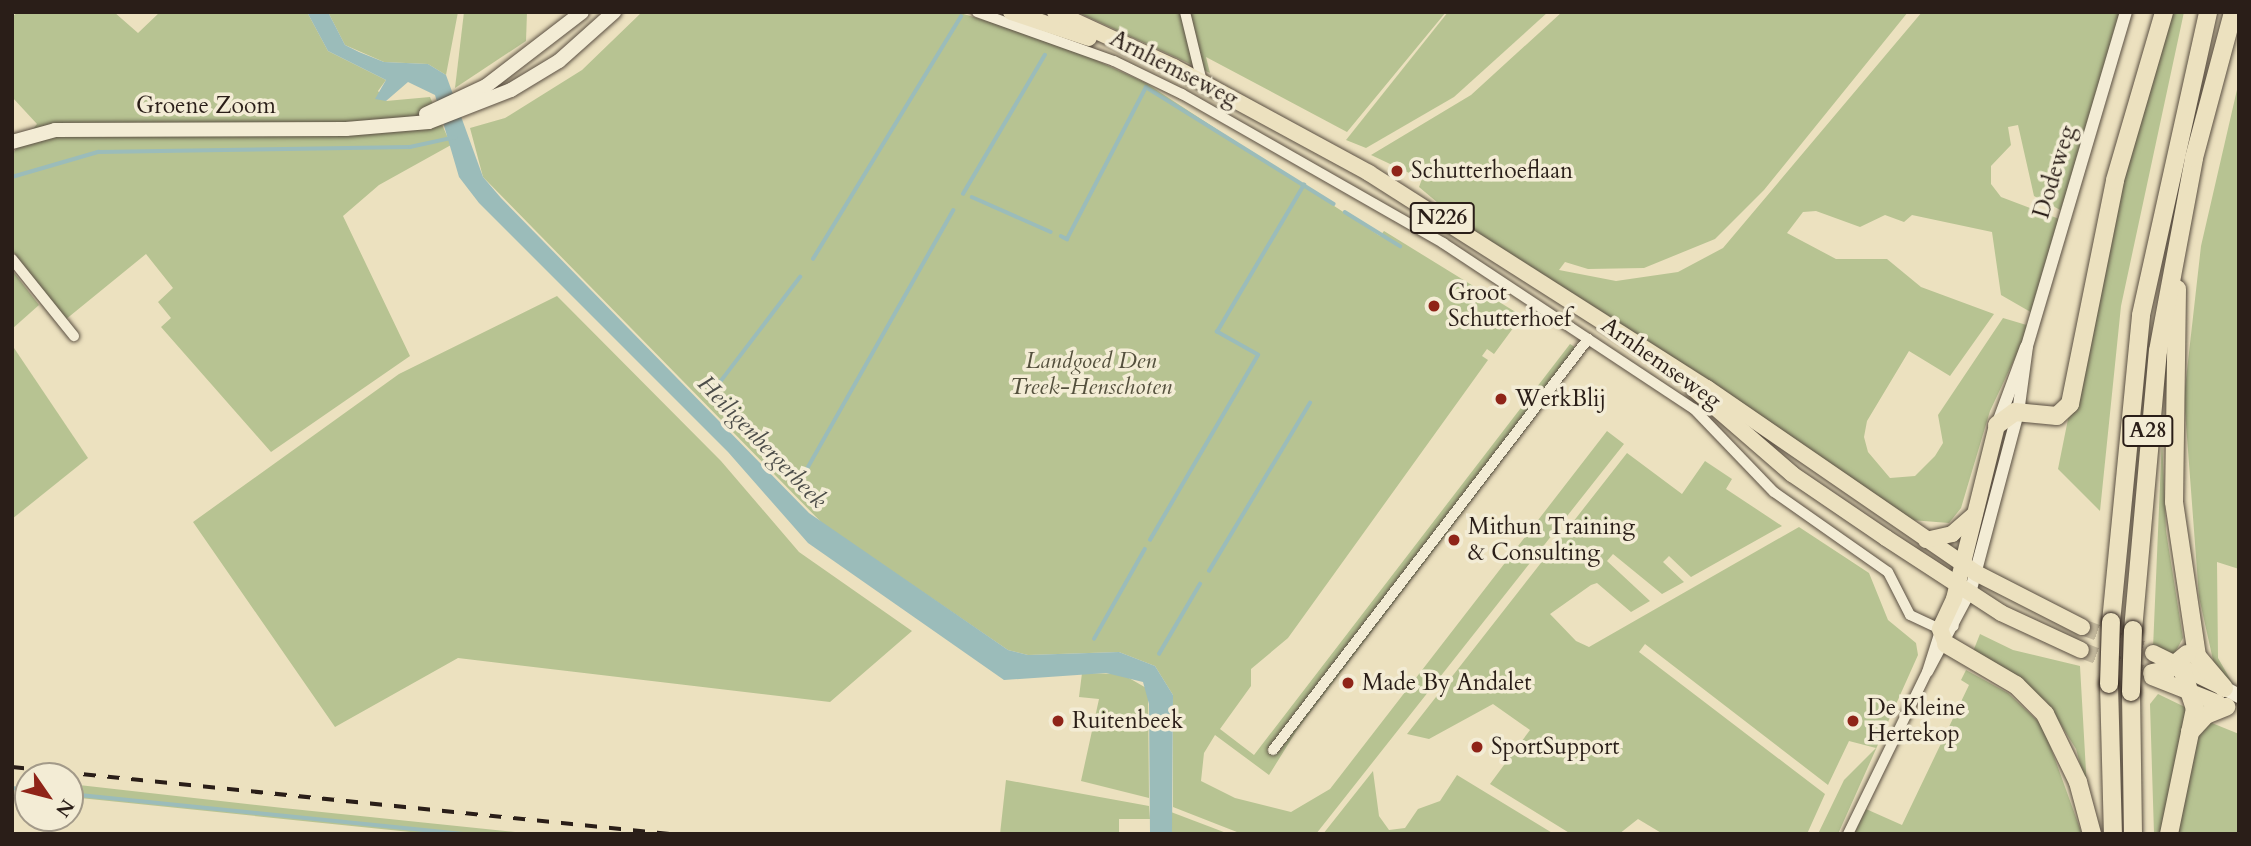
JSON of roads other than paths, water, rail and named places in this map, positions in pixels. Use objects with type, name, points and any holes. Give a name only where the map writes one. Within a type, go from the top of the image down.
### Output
[{"type":"highway","points":[[1997,425],[2018,412],[2057,416],[2070,404],[2115,180],[2164,12]]},
{"type":"highway","name":"A28","points":[[2113,834],[2109,684],[2111,622],[2141,315],[2208,12]]},
{"type":"highway","name":"A28","points":[[2133,834],[2131,692],[2145,453],[2178,233],[2232,12]]},
{"type":"highway","name":"A28","points":[[2178,233],[2171,462],[2195,645],[2203,668],[2229,701]]},
{"type":"highway","points":[[1947,633],[2016,685],[2045,714],[2078,782],[2092,834]]},
{"type":"highway","points":[[2152,675],[2180,663],[2195,645]]},
{"type":"highway","points":[[2169,834],[2195,694],[2180,663]]},
{"type":"highway","points":[[2190,732],[2206,715],[2229,701]]},
{"type":"main road","name":"Groene Zoom","points":[[488,93],[582,12]]},
{"type":"main road","name":"Groene Zoom","points":[[12,142],[55,130],[402,125],[427,118],[559,61],[614,12]]},
{"type":"main road","name":"Arnhemseweg","points":[[1011,12],[1161,61]]},
{"type":"main road","name":"Arnhemseweg","points":[[1055,12],[1202,82],[1402,193],[1672,369],[1920,536]]},
{"type":"main road","name":"Arnhemseweg","points":[[1672,369],[1784,468],[1964,590]]},
{"type":"main road","name":"Dodeweg","points":[[1969,569],[1975,513],[1997,425]]},
{"type":"main road","points":[[1920,536],[1952,534],[1975,513]]},
{"type":"main road","name":"N226","points":[[1920,536],[1969,569],[2082,627]]},
{"type":"main road","points":[[1947,633],[1969,569]]},
{"type":"main road","name":"N226","points":[[1964,590],[2081,650]]},
{"type":"main road","points":[[2153,653],[2180,663],[2229,701]]},
{"type":"main road","points":[[2152,675],[2195,694],[2229,701]]},
{"type":"street","name":"Arnhemseweg","points":[[977,12],[1114,61],[1182,94],[1308,171],[1421,229],[1694,410],[1774,492],[1888,572],[1910,615],[1947,633]]},
{"type":"street","name":"Arnhemseweg","points":[[1185,12],[1202,82]]},
{"type":"street","name":"Dodeweg","points":[[1997,425],[2028,345],[2126,12]]},
{"type":"street","points":[[12,258],[75,336]]},
{"type":"street","points":[[1273,750],[1588,339]]},
{"type":"street","name":"Dodeweg","points":[[1969,569],[2018,412],[2028,345]]},
{"type":"street","points":[[1927,673],[1947,633]]},
{"type":"street","points":[[1848,834],[1947,633]]},
{"type":"water","points":[[307,12],[328,12],[345,45],[359,52],[384,62],[428,64],[446,75],[483,177],[809,513],[1008,650],[1028,655],[1119,652],[1155,666],[1173,695],[1172,834],[1150,834],[1149,704],[1143,682],[1106,673],[1004,680],[808,543],[728,452],[479,203],[459,177],[435,95],[408,82],[386,101],[375,99],[386,80],[328,51]]},
{"type":"waterway","points":[[813,259],[961,17]]},
{"type":"waterway","points":[[963,194],[1045,55]]},
{"type":"waterway","points":[[1061,236],[1067,239],[1146,87],[1334,204]]},
{"type":"waterway","points":[[12,177],[98,152],[410,147],[456,137]]},
{"type":"waterway","points":[[1150,540],[1258,355],[1217,332],[1304,185]]},
{"type":"waterway","points":[[972,197],[1051,232]]},
{"type":"waterway","name":"Heiligenbergerbeek","points":[[799,483],[953,211]]},
{"type":"waterway","points":[[1345,212],[1400,246]]},
{"type":"waterway","name":"Heiligenbergerbeek","points":[[711,394],[800,277]]},
{"type":"waterway","points":[[1209,571],[1310,403]]},
{"type":"waterway","points":[[1094,639],[1145,549]]},
{"type":"waterway","points":[[1159,654],[1200,584]]},
{"type":"waterway","points":[[84,795],[463,834]]},
{"type":"tunnel","points":[[2082,627],[2153,653]]},
{"type":"tunnel","points":[[2081,650],[2152,677]]},
{"type":"railway","points":[[12,767],[670,834]]},
{"type":"place","name":"Schutterhoeflaan","points":[[1397,171]]},
{"type":"place","name":"Groot Schutterhoef","points":[[1434,306]]},
{"type":"place","name":"WerkBlij","points":[[1501,399]]},
{"type":"place","name":"Mithun Training & Consulting","points":[[1454,540]]},
{"type":"place","name":"Made By Andalet","points":[[1348,683]]},
{"type":"place","name":"Ruitenbeek","points":[[1058,721]]},
{"type":"place","name":"De Kleine Hertekop","points":[[1853,721]]},
{"type":"place","name":"SportSupport","points":[[1477,747]]},
{"type":"park label","name":"Landgoed Den Treek-Henschoten","points":[[1091,374]]}]
